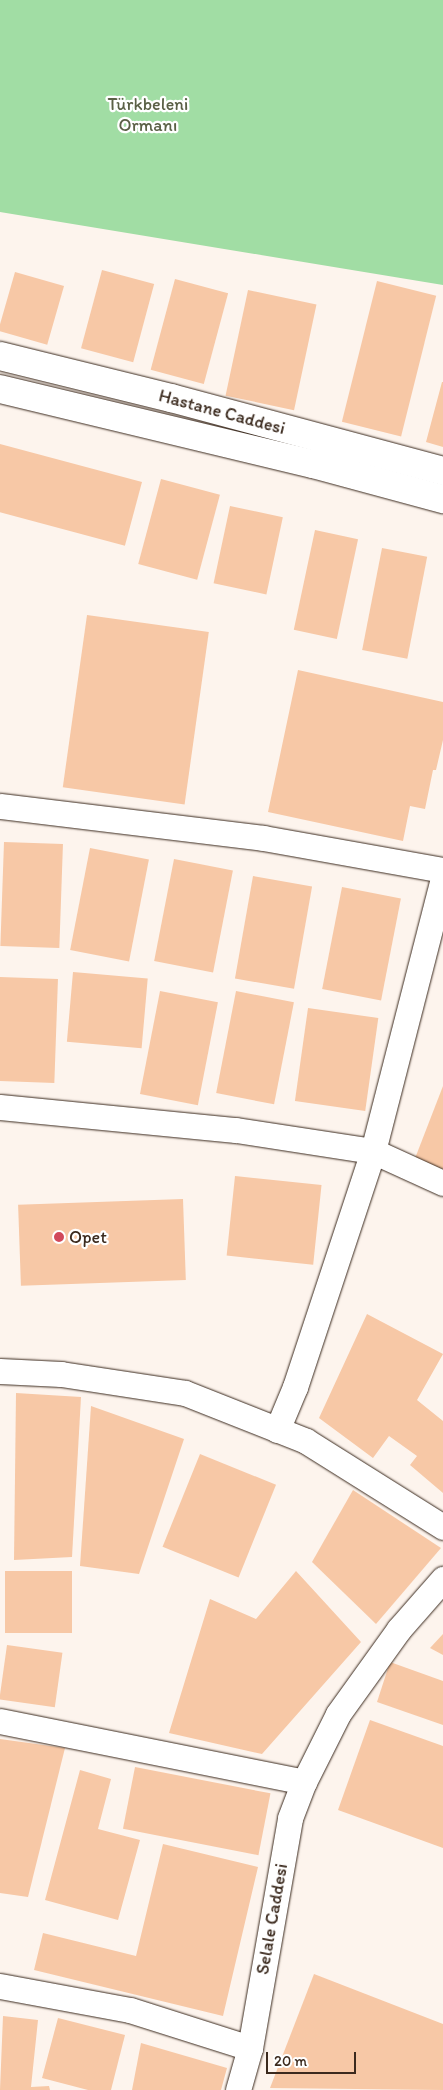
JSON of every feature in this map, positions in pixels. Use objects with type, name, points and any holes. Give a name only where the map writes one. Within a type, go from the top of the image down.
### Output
[{"type":"main road","name":"Hastane Caddesi","points":[[0,356],[171,398],[443,471]]},
{"type":"main road","name":"Hastane Caddesi","points":[[0,389],[313,464],[443,499]]},
{"type":"street","points":[[0,806],[263,838],[443,870]]},
{"type":"street","points":[[277,1430],[295,1387],[373,1151],[443,879]]},
{"type":"street","points":[[0,1107],[236,1130],[373,1151],[443,1183]]},
{"type":"street","points":[[0,1371],[61,1374],[185,1393],[306,1441],[443,1526]]},
{"type":"street","name":"Selale Caddesi","points":[[238,2090],[250,2048],[290,1818],[304,1782],[338,1714],[399,1629],[443,1579]]},
{"type":"street","points":[[0,1721],[304,1782]]},
{"type":"street","points":[[0,1986],[130,2010],[250,2048]]},
{"type":"green space","name":"Türkbeleni Ormanı","points":[[0,0],[443,0],[443,285],[0,212]]},
{"type":"building","points":[[102,270],[154,284],[133,362],[81,348]]},
{"type":"building","points":[[15,272],[64,286],[47,345],[0,331],[0,324]]},
{"type":"building","points":[[175,279],[228,293],[204,384],[151,370]]},
{"type":"building","points":[[377,281],[436,296],[401,436],[342,422]]},
{"type":"building","points":[[248,290],[316,305],[294,410],[226,396]]},
{"type":"building","points":[[443,382],[443,447],[426,442]]},
{"type":"building","points":[[0,444],[142,482],[125,546],[0,512]]},
{"type":"building","points":[[161,479],[220,495],[197,580],[138,564]]},
{"type":"building","points":[[230,506],[283,517],[266,595],[214,583]]},
{"type":"building","points":[[315,530],[358,539],[337,639],[294,630]]},
{"type":"building","points":[[382,548],[427,557],[407,659],[362,650]]},
{"type":"building","points":[[87,615],[209,632],[185,804],[63,787]]},
{"type":"building","points":[[298,670],[443,702],[443,740],[436,770],[433,770],[425,809],[410,806],[403,841],[268,812]]},
{"type":"building","points":[[4,842],[63,844],[59,948],[0,946]]},
{"type":"building","points":[[90,848],[149,859],[129,962],[70,950]]},
{"type":"building","points":[[174,859],[233,870],[213,973],[154,961]]},
{"type":"building","points":[[253,876],[312,886],[294,989],[235,978]]},
{"type":"building","points":[[342,887],[401,898],[381,1001],[322,989]]},
{"type":"building","points":[[73,972],[148,979],[142,1048],[67,1042]]},
{"type":"building","points":[[0,977],[58,979],[54,1083],[0,1081]]},
{"type":"building","points":[[160,991],[218,1002],[198,1105],[140,1094]]},
{"type":"building","points":[[236,991],[294,1002],[274,1104],[216,1093]]},
{"type":"building","points":[[308,1008],[378,1018],[365,1111],[295,1101]]},
{"type":"building","points":[[443,1086],[443,1169],[414,1161]]},
{"type":"building","points":[[235,1176],[322,1185],[313,1265],[227,1256]]},
{"type":"building","points":[[183,1199],[186,1280],[21,1286],[18,1205]]},
{"type":"building","points":[[367,1314],[443,1354],[417,1400],[443,1421],[443,1493],[410,1465],[417,1456],[389,1436],[373,1458],[319,1418]]},
{"type":"building","points":[[16,1393],[81,1397],[72,1557],[14,1560]]},
{"type":"building","points":[[91,1406],[184,1439],[139,1574],[80,1566]]},
{"type":"building","points":[[200,1454],[276,1485],[239,1577],[163,1547]]},
{"type":"building","points":[[353,1490],[441,1548],[376,1624],[312,1562]]},
{"type":"building","points":[[5,1571],[72,1571],[72,1633],[5,1633]]},
{"type":"building","points":[[296,1571],[361,1642],[262,1754],[169,1733],[210,1599],[256,1619]]},
{"type":"building","points":[[443,1634],[443,1655],[430,1648]]},
{"type":"building","points":[[7,1645],[62,1653],[55,1707],[0,1700]]},
{"type":"building","points":[[390,1662],[443,1681],[443,1725],[377,1702]]},
{"type":"building","points":[[370,1720],[443,1746],[443,1848],[338,1810]]},
{"type":"building","points":[[0,1739],[65,1748],[28,1897],[0,1893]]},
{"type":"building","points":[[135,1767],[270,1793],[258,1855],[123,1829]]},
{"type":"building","points":[[80,1770],[111,1779],[98,1829],[140,1840],[118,1920],[45,1900]]},
{"type":"building","points":[[163,1844],[258,1867],[223,2016],[34,1970],[43,1933],[136,1956]]},
{"type":"building","points":[[314,1974],[443,2024],[443,2090],[270,2088]]},
{"type":"building","points":[[3,2016],[38,2020],[31,2087],[49,2086],[50,2090],[0,2090]]},
{"type":"building","points":[[58,2018],[125,2035],[111,2090],[88,2090],[42,2078]]},
{"type":"building","points":[[141,2043],[227,2068],[221,2090],[132,2090]]},
{"type":"place","name":"Opet","points":[[59,1237]]}]
